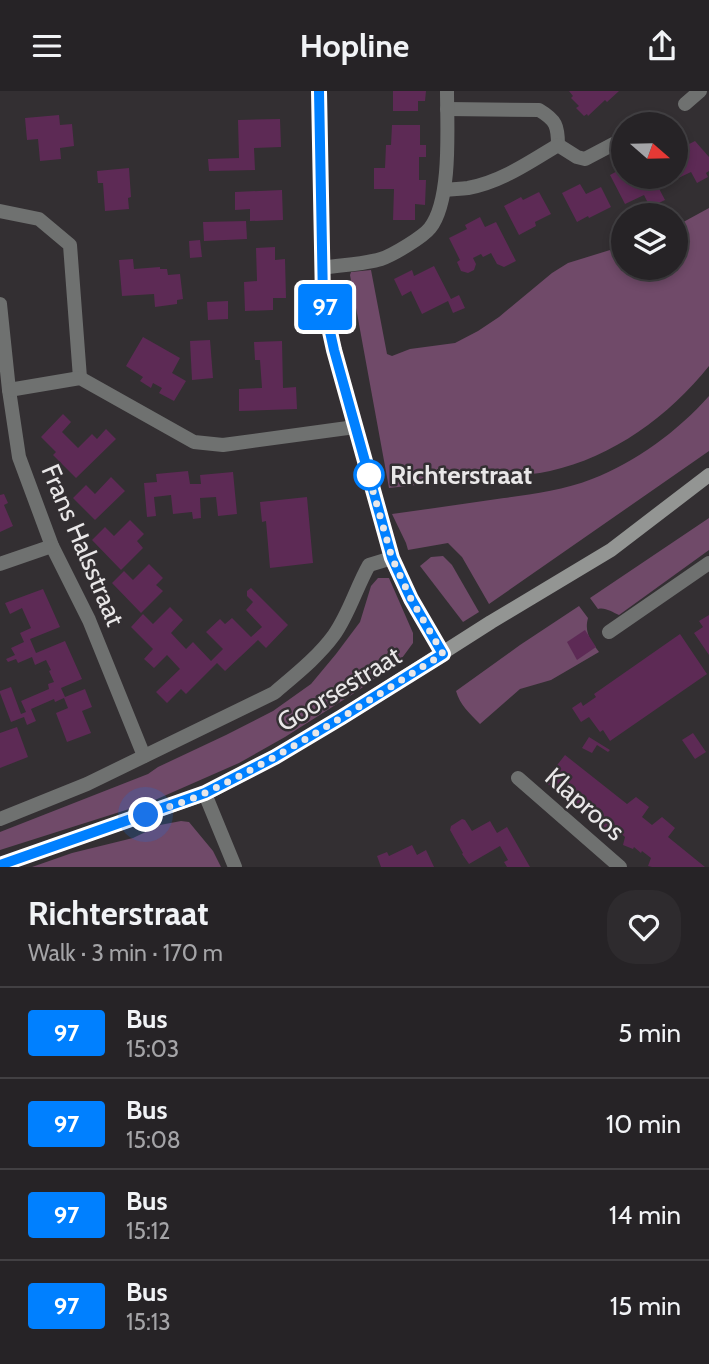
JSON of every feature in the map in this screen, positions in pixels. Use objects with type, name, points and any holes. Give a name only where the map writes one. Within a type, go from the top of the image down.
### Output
[{"type":"main road","name":"Goorsestraat","points":[[0,865],[205,793],[286,750],[611,550],[709,475]]},
{"type":"street","points":[[319,91],[323,300],[327,320],[392,558],[411,599],[443,654]]},
{"type":"street","points":[[322,268],[380,259],[403,248],[430,229],[445,190],[447,91]]},
{"type":"street","points":[[685,104],[700,91]]},
{"type":"street","points":[[447,109],[539,110],[551,117],[558,129],[558,145]]},
{"type":"street","points":[[445,190],[468,188],[492,180],[525,166],[558,145]]},
{"type":"street","points":[[558,145],[585,159],[611,145]]},
{"type":"street","points":[[0,211],[39,219],[70,245],[80,378]]},
{"type":"street","name":"Frans Halsstraat","points":[[0,304],[19,457],[52,546],[89,620],[144,757]]},
{"type":"street","points":[[9,390],[80,378],[194,442],[223,446],[355,427]]},
{"type":"street","points":[[0,564],[52,546]]},
{"type":"street","points":[[0,819],[144,757],[274,693],[334,634],[369,565],[392,558]]},
{"type":"street","points":[[609,632],[709,563]]},
{"type":"street","name":"Klaproos","points":[[518,778],[620,867]]},
{"type":"street","points":[[205,793],[235,867]]},
{"type":"shaded area","points":[[709,208],[709,366],[676,402],[658,418],[617,445],[573,465],[537,473],[389,488],[351,272],[371,270],[387,354],[392,356],[410,349],[455,343],[499,317],[568,263],[611,250],[611,280],[688,280],[688,219]]},
{"type":"shaded area","points":[[709,396],[709,451],[489,604],[462,557],[448,543],[408,550],[392,514],[537,493],[592,479],[624,464],[655,444]]},
{"type":"shaded area","points":[[709,518],[709,550],[619,615],[606,609],[598,609],[590,598]]},
{"type":"shaded area","points":[[443,556],[452,565],[479,612],[463,622],[420,566],[431,557]]},
{"type":"shaded area","points":[[378,578],[389,578],[413,633],[413,643],[402,658],[359,690],[239,763],[148,803],[0,850],[0,832],[148,774],[273,711],[311,684],[360,622],[371,586]]},
{"type":"shaded area","points":[[579,606],[588,618],[588,632],[599,652],[551,680],[520,689],[480,724],[463,705],[456,691]]},
{"type":"shaded area","points":[[189,822],[213,851],[221,867],[32,867],[72,853],[133,838],[160,825]]},
{"type":"building","points":[[393,91],[426,91],[425,101],[418,101],[418,111],[393,111]]},
{"type":"building","points":[[569,91],[619,91],[588,116],[584,116],[576,108],[579,106],[571,98],[573,96]]},
{"type":"building","points":[[59,115],[60,125],[72,124],[74,146],[60,148],[61,159],[40,161],[38,139],[27,140],[25,118]]},
{"type":"building","points":[[280,119],[281,147],[254,148],[255,170],[209,171],[208,159],[239,158],[238,120]]},
{"type":"building","points":[[392,125],[420,125],[420,145],[426,145],[426,157],[419,157],[419,180],[426,180],[425,205],[415,204],[415,220],[393,220],[394,189],[374,189],[374,168],[385,168],[386,145],[391,145]]},
{"type":"building","points":[[695,141],[709,157],[709,171],[706,173],[708,177],[697,183],[691,172],[688,173],[688,144]]},
{"type":"building","points":[[129,168],[129,209],[105,211],[103,183],[98,183],[97,171]]},
{"type":"building","points":[[580,184],[586,194],[601,187],[611,207],[577,222],[562,193]]},
{"type":"building","points":[[617,189],[659,189],[665,200],[648,203],[644,195],[624,203]]},
{"type":"building","points":[[282,190],[283,220],[250,221],[250,209],[235,210],[235,192]]},
{"type":"building","points":[[539,192],[551,214],[519,235],[504,206]]},
{"type":"building","points":[[480,217],[485,227],[496,222],[516,261],[504,267],[497,264],[491,253],[483,257],[481,254],[473,258],[476,264],[474,270],[468,273],[461,271],[457,262],[460,260],[449,238],[467,229],[465,225]]},
{"type":"building","points":[[246,221],[247,239],[204,241],[203,222]]},
{"type":"building","points":[[200,240],[202,257],[190,258],[189,241]]},
{"type":"building","points":[[275,247],[275,260],[285,259],[286,298],[273,298],[273,310],[245,311],[244,282],[257,281],[256,248]]},
{"type":"building","points":[[133,259],[134,269],[160,267],[167,269],[168,275],[180,274],[183,299],[177,300],[177,304],[155,307],[154,294],[122,296],[119,260]]},
{"type":"building","points":[[434,266],[451,299],[459,295],[465,308],[453,313],[448,301],[422,314],[411,291],[402,296],[394,279],[412,270],[414,276]]},
{"type":"building","points":[[228,301],[228,319],[208,320],[207,302]]},
{"type":"building","points":[[143,337],[180,358],[172,373],[186,381],[174,401],[159,393],[162,388],[153,383],[151,388],[140,381],[143,377],[126,366]]},
{"type":"building","points":[[210,340],[213,378],[192,380],[190,341]]},
{"type":"building","points":[[282,341],[283,388],[296,387],[297,409],[239,411],[239,389],[262,388],[260,360],[255,360],[254,342]]},
{"type":"building","points":[[63,414],[71,422],[62,432],[78,448],[92,434],[97,439],[106,429],[116,439],[76,478],[53,455],[56,452],[41,437]]},
{"type":"building","points":[[188,471],[190,484],[201,484],[200,475],[233,472],[237,514],[218,516],[216,497],[200,498],[201,518],[193,519],[192,512],[173,514],[171,495],[154,497],[156,516],[147,517],[144,483],[157,482],[156,474]]},
{"type":"building","points":[[111,477],[125,491],[95,520],[73,498],[86,485],[95,494]]},
{"type":"building","points":[[4,494],[8,503],[4,505],[13,526],[0,532],[0,495]]},
{"type":"building","points":[[307,497],[313,563],[270,568],[266,521],[262,522],[260,502]]},
{"type":"building","points":[[130,520],[144,534],[137,541],[143,548],[121,570],[92,540],[105,527],[114,536]]},
{"type":"building","points":[[149,564],[163,578],[156,585],[163,591],[141,613],[112,583],[124,571],[133,580]]},
{"type":"building","points":[[251,588],[288,625],[266,648],[258,640],[225,671],[217,663],[186,694],[181,689],[167,703],[156,692],[180,669],[167,655],[154,668],[144,659],[153,649],[131,627],[143,614],[153,624],[170,607],[183,620],[171,633],[186,649],[193,642],[211,661],[223,649],[206,632],[220,619],[225,624],[232,618],[251,637],[262,627],[246,610],[253,602],[247,596],[247,591]]},
{"type":"building","points":[[43,589],[60,627],[30,639],[36,653],[65,641],[82,679],[61,688],[65,697],[85,689],[92,707],[82,711],[91,733],[67,742],[56,713],[68,708],[64,698],[55,702],[54,699],[31,709],[36,721],[27,725],[24,717],[11,722],[0,693],[11,687],[21,714],[26,712],[21,701],[49,689],[48,684],[54,682],[46,660],[35,665],[32,657],[18,663],[16,659],[8,662],[6,659],[15,655],[11,648],[24,642],[20,633],[31,628],[22,608],[10,614],[5,603]]},
{"type":"building","points":[[709,615],[709,655],[694,633],[703,627],[699,621]]},
{"type":"building","points":[[585,630],[596,647],[577,660],[567,642]]},
{"type":"building","points":[[680,634],[707,674],[610,741],[589,717],[581,722],[572,708],[581,702],[583,706],[596,697],[594,694]]},
{"type":"building","points":[[17,727],[28,757],[0,768],[0,733]]},
{"type":"building","points":[[693,733],[706,752],[695,759],[682,740]]},
{"type":"building","points":[[589,737],[610,750],[608,752],[597,745],[592,753],[582,748]]},
{"type":"building","points":[[565,755],[627,804],[636,797],[649,807],[642,817],[652,825],[662,817],[675,828],[668,837],[705,867],[648,866],[651,858],[634,847],[633,849],[623,845],[625,837],[617,830],[615,832],[609,827],[607,829],[598,825],[600,816],[584,806],[582,808],[572,804],[574,796],[566,789],[564,791],[558,786],[556,788],[547,784],[547,778]]},
{"type":"building","points":[[462,819],[472,831],[490,821],[497,833],[507,827],[530,867],[507,867],[504,862],[508,860],[500,846],[469,864],[450,830],[451,826]]},
{"type":"building","points":[[412,845],[417,855],[426,850],[434,867],[381,867],[377,856],[387,852],[389,856]]},
{"type":"bus line","name":"97","points":[[0,865],[205,793],[275,757],[443,654],[411,599],[392,558],[327,320],[323,300],[319,91]]},
{"type":"place","name":"Richterstraat","points":[[369,475]]},
{"type":"route","points":[[146,815],[205,793],[275,757],[443,654],[411,599],[392,558],[367,470],[369,475]]}]
